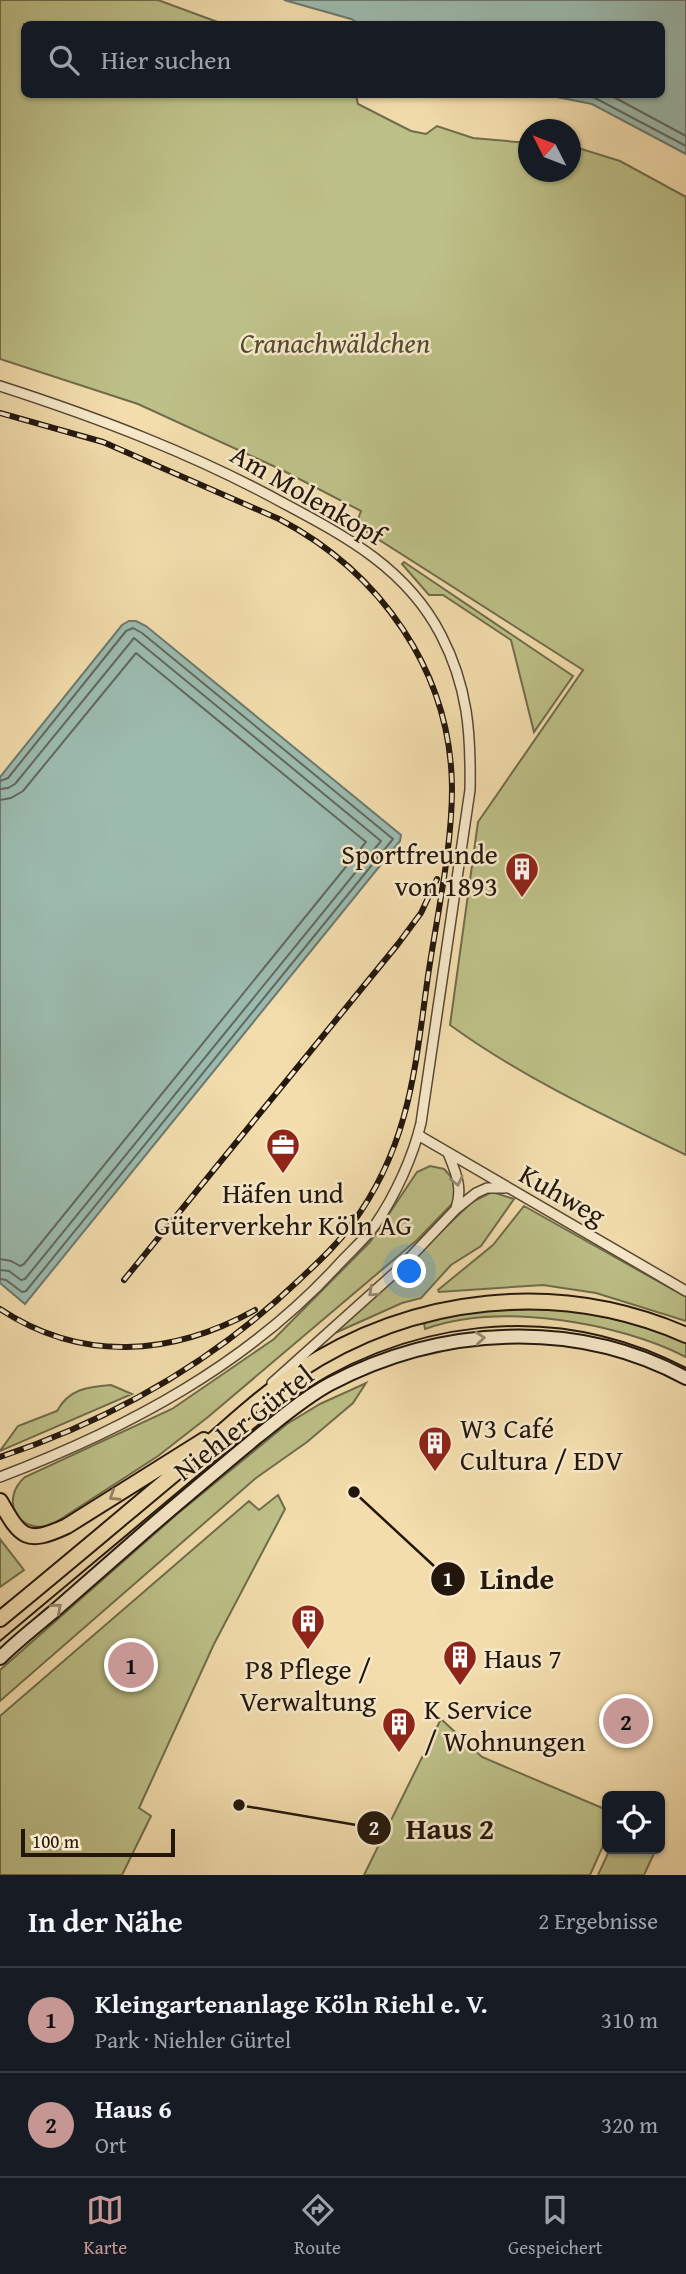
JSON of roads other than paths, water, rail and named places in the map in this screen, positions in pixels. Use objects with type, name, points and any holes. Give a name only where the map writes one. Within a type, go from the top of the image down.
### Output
[{"type":"main road","name":"Niehler Gürtel","points":[[0,1612],[257,1396],[296,1367],[333,1345],[391,1322],[473,1299],[529,1295],[569,1297],[625,1310],[686,1330]]},
{"type":"main road","name":"Niehler Gürtel","points":[[442,1307],[515,1301],[557,1301],[653,1323],[686,1335]]},
{"type":"main road","name":"Niehler Gürtel","points":[[0,1619],[298,1372],[391,1322]]},
{"type":"main road","name":"Niehler Gürtel","points":[[0,1658],[206,1479],[287,1413],[328,1385],[361,1369],[413,1350],[448,1342],[485,1337],[549,1338],[595,1345],[630,1355],[686,1378]]},
{"type":"main road","points":[[0,1501],[21,1533],[45,1537],[214,1434]]},
{"type":"street","name":"Am Molenkopf","points":[[0,386],[132,431],[198,458],[352,540],[386,566],[421,604],[440,634],[454,665],[469,719],[470,790],[427,1092],[418,1135],[409,1161],[375,1225],[326,1279],[256,1342],[182,1392],[118,1428],[0,1477]]},
{"type":"street","name":"Kuhweg","points":[[418,1135],[686,1291]]},
{"type":"street","points":[[448,1153],[459,1180],[460,1196],[456,1209]]},
{"type":"street","points":[[257,1396],[399,1269],[456,1209],[487,1188],[505,1188]]},
{"type":"water","points":[[284,0],[686,0],[686,154],[592,104],[562,98],[665,98],[665,21],[351,19]]},
{"type":"water","points":[[129,621],[146,626],[401,835],[400,841],[25,1304],[0,1283],[0,777],[122,625]]},
{"type":"tram line","points":[[0,1641],[281,1406],[327,1377],[376,1354],[427,1337],[478,1328],[531,1326],[583,1332],[635,1346],[686,1368]]},
{"type":"railway","points":[[0,413],[103,442],[279,519],[315,541],[349,567],[378,597],[403,629],[423,665],[439,704],[448,745],[452,788],[447,858],[407,1105],[387,1165],[352,1224],[298,1281],[196,1363],[121,1406],[41,1442],[0,1457]]},
{"type":"railway","points":[[124,1280],[398,944],[421,913],[437,879]]},
{"type":"railway","points":[[0,1309],[31,1326],[63,1338],[95,1345],[127,1347],[192,1337],[255,1310]]},
{"type":"place","name":"Sportfreunde von 1893","points":[[522,899]]},
{"type":"place","name":"Häfen und Güterverkehr Köln AG","points":[[283,1175]]},
{"type":"place","name":"W3 Café Cultura / EDV","points":[[435,1473]]},
{"type":"place","name":"Linde","points":[[354,1492]]},
{"type":"place","name":"P8 Pflege / Verwaltung","points":[[308,1651]]},
{"type":"place","name":"Kleingartenanlage Köln Riehl e. V.","points":[[131,1665]]},
{"type":"place","name":"Haus 7","points":[[460,1687]]},
{"type":"place","name":"Haus 6","points":[[626,1721]]},
{"type":"place","name":"K Service / Wohnungen","points":[[399,1754]]},
{"type":"place","name":"Haus 2","points":[[239,1805]]},
{"type":"park label","name":"Cranachwäldchen","points":[[335,342]]}]
